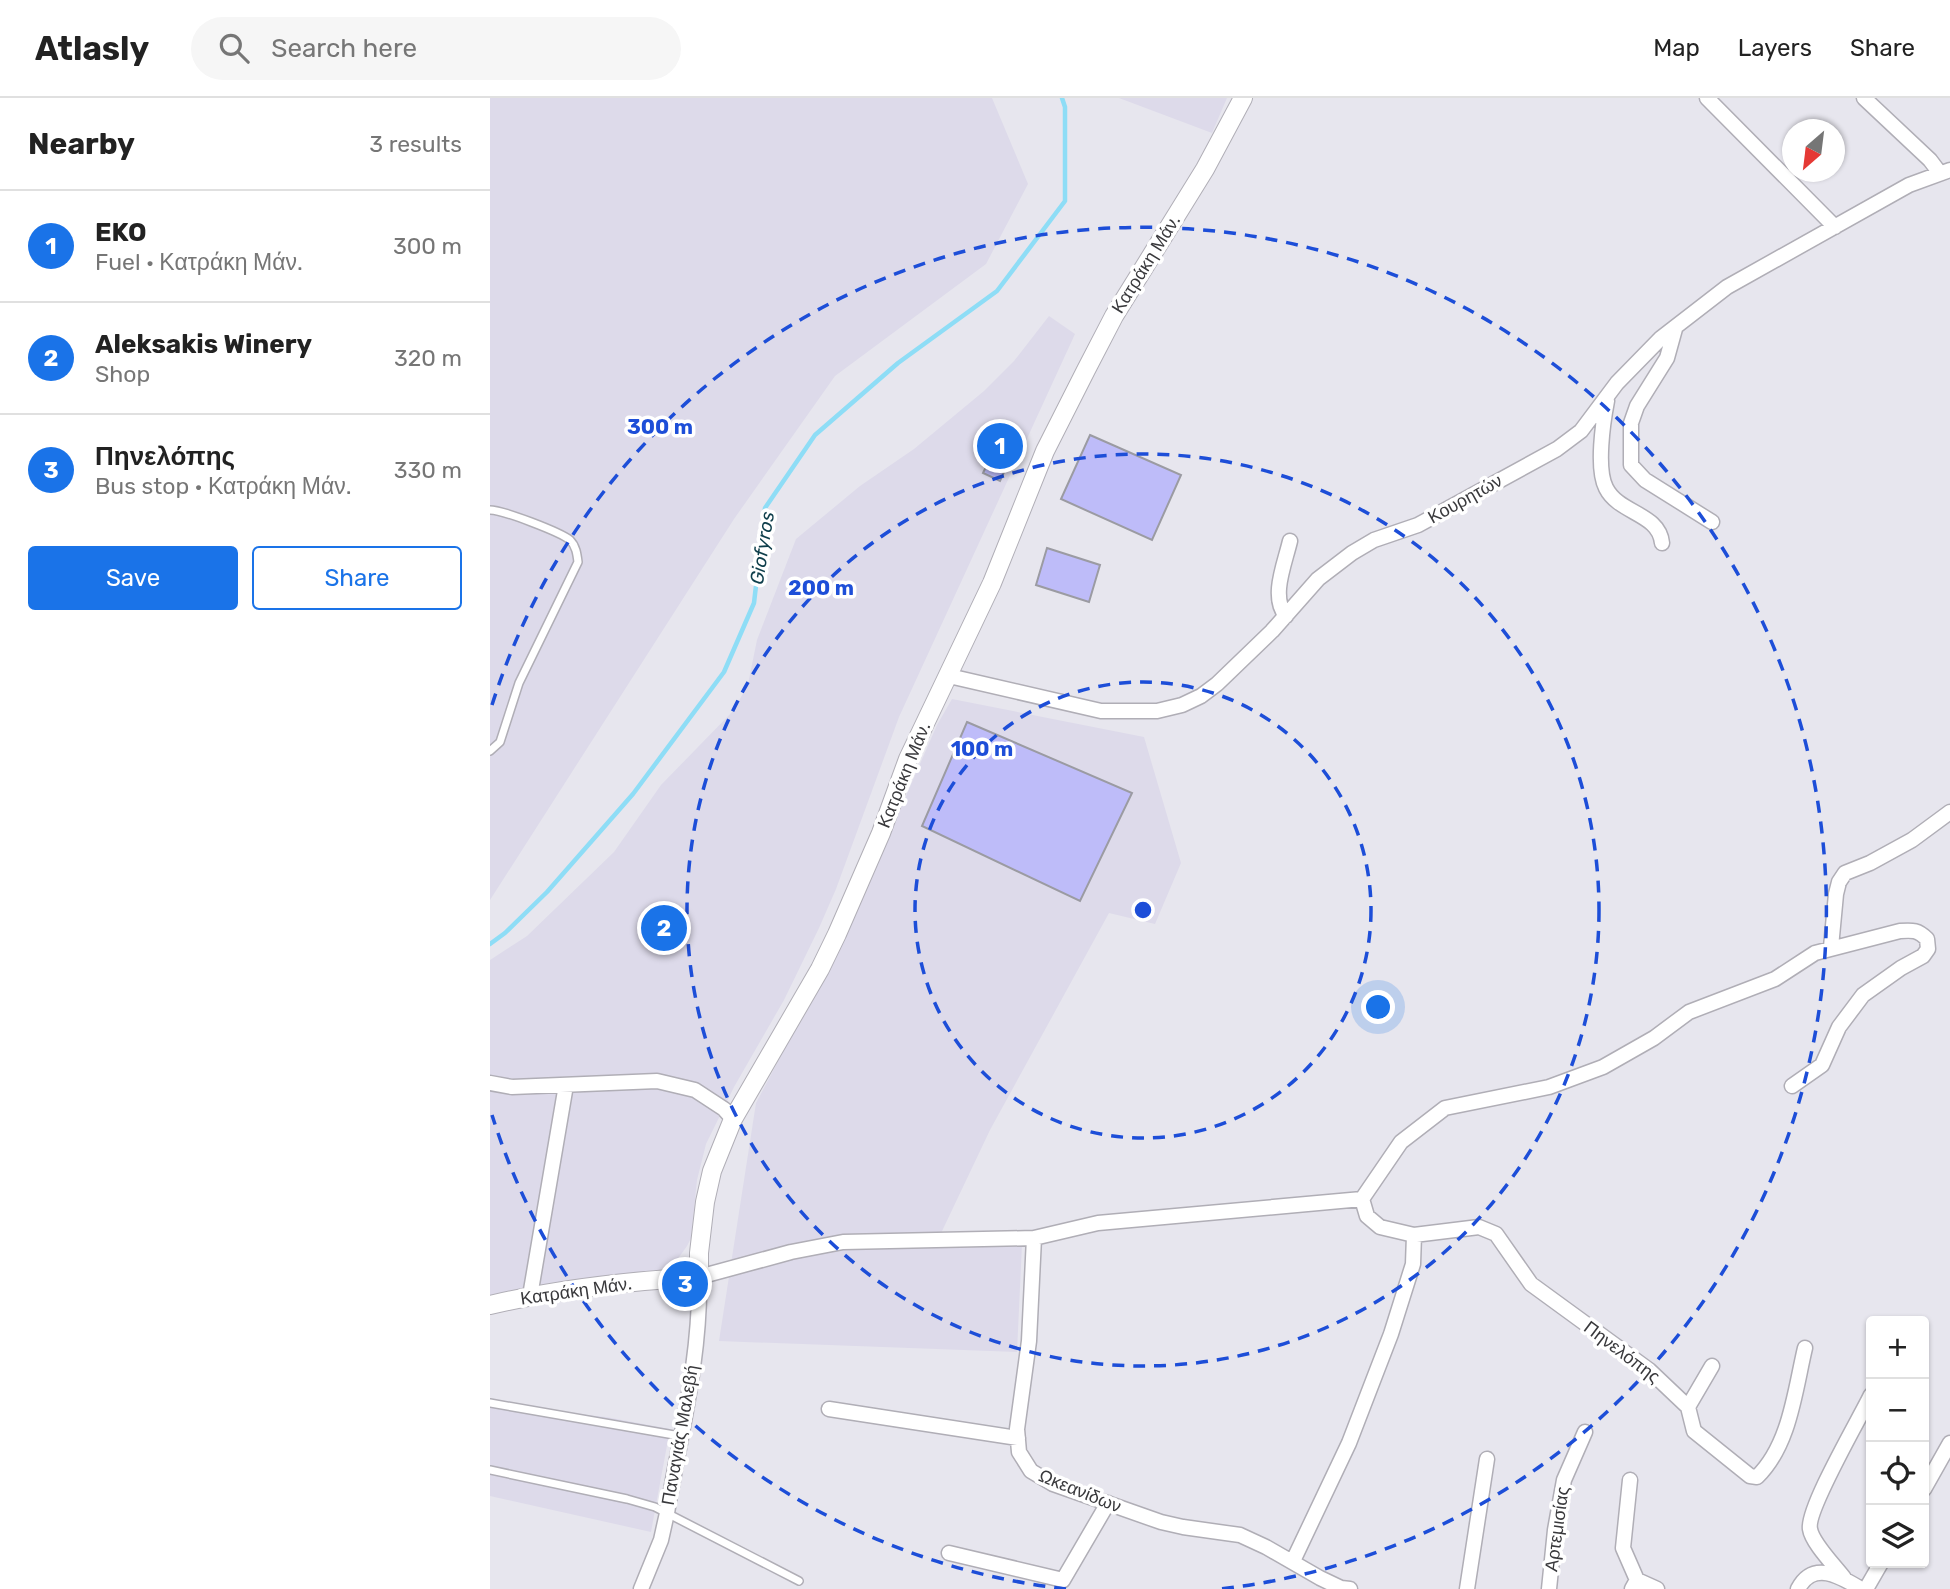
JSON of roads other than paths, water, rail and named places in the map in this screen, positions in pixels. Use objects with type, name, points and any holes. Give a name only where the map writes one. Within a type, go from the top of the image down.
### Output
[{"type":"street","name":"Κατράκη Μάν.","points":[[490,1305],[530,1296],[658,1279],[699,1278],[705,1202],[712,1171],[733,1119],[826,958],[881,833],[908,759],[992,583],[1045,451],[1114,316],[1205,169],[1243,98]]},
{"type":"street","points":[[1707,98],[1835,227]]},
{"type":"street","points":[[1864,98],[1945,171]]},
{"type":"street","name":"Κουρητών","points":[[949,677],[1101,711],[1165,710],[1190,702],[1210,690],[1286,616],[1318,579],[1368,543],[1418,525],[1545,456],[1577,435],[1609,393],[1653,345],[1727,287],[1909,185],[1945,171]]},
{"type":"street","points":[[1675,329],[1667,358],[1634,414],[1630,434],[1631,465],[1645,480],[1712,522]]},
{"type":"street","points":[[1609,393],[1603,433],[1604,485],[1616,501],[1655,526],[1661,533],[1662,543]]},
{"type":"street","points":[[1286,616],[1280,606],[1279,592],[1290,541]]},
{"type":"street","points":[[1831,947],[1836,894],[1845,873],[1912,840],[1950,812]]},
{"type":"street","points":[[699,1278],[791,1252],[843,1242],[1034,1238],[1098,1223],[1362,1199],[1401,1142],[1445,1108],[1549,1087],[1603,1067],[1654,1038],[1689,1012],[1775,979],[1806,957],[1831,947],[1913,929],[1927,939],[1928,949],[1923,956],[1863,995],[1839,1027],[1822,1065],[1792,1086]]},
{"type":"street","points":[[490,1083],[512,1087],[657,1081],[695,1090],[724,1109],[733,1119]]},
{"type":"street","points":[[530,1296],[566,1085]]},
{"type":"street","name":"Πηνελόπης","points":[[1362,1199],[1367,1216],[1380,1227],[1414,1235],[1479,1227],[1496,1234],[1531,1284],[1649,1370],[1688,1407],[1694,1431],[1744,1472],[1757,1477],[1770,1462],[1782,1436],[1805,1348]]},
{"type":"street","points":[[1293,1561],[1349,1443],[1391,1334],[1413,1264],[1414,1235]]},
{"type":"street","name":"Ωκεανίδων","points":[[1034,1238],[1029,1341],[1018,1438],[1019,1452],[1031,1471],[1053,1484],[1183,1527],[1240,1535],[1293,1561],[1320,1578],[1341,1588],[1350,1589]]},
{"type":"street","name":"Παναγιάς Μαλεβή","points":[[641,1589],[661,1540],[667,1513],[699,1314],[699,1278]]},
{"type":"street","points":[[1688,1407],[1712,1366]]},
{"type":"street","points":[[1844,1578],[1812,1537],[1809,1526],[1816,1503],[1866,1405]]},
{"type":"street","points":[[829,1409],[1018,1438]]},
{"type":"street","name":"Αρτεμισίας","points":[[1549,1589],[1564,1480],[1585,1432]]},
{"type":"street","points":[[1929,1480],[1950,1443]]},
{"type":"street","points":[[1467,1589],[1488,1459]]},
{"type":"street","points":[[1630,1480],[1623,1549],[1634,1584],[1657,1589]]},
{"type":"street","points":[[948,1553],[1063,1580],[1108,1503]]},
{"type":"street","points":[[1866,1589],[1878,1568]]},
{"type":"street","points":[[1798,1589],[1802,1581],[1813,1573],[1827,1572],[1844,1578],[1861,1589]]},
{"type":"lane","points":[[490,510],[502,511],[569,539],[576,551],[578,562],[519,683],[500,742],[490,751]]},
{"type":"lane","points":[[490,1403],[680,1436]]},
{"type":"lane","points":[[490,1470],[627,1499],[667,1513],[799,1581]]},
{"type":"waterway","name":"Giofyros","points":[[490,944],[547,892],[633,794],[724,672],[754,603],[765,508],[815,435],[898,363],[997,291],[1065,201],[1065,107],[1062,98]]},
{"type":"place","name":"EKO","points":[[1000,446]]},
{"type":"place","name":"Aleksakis Winery","points":[[664,928]]},
{"type":"place","name":"Πηνελόπης","points":[[685,1284]]}]
